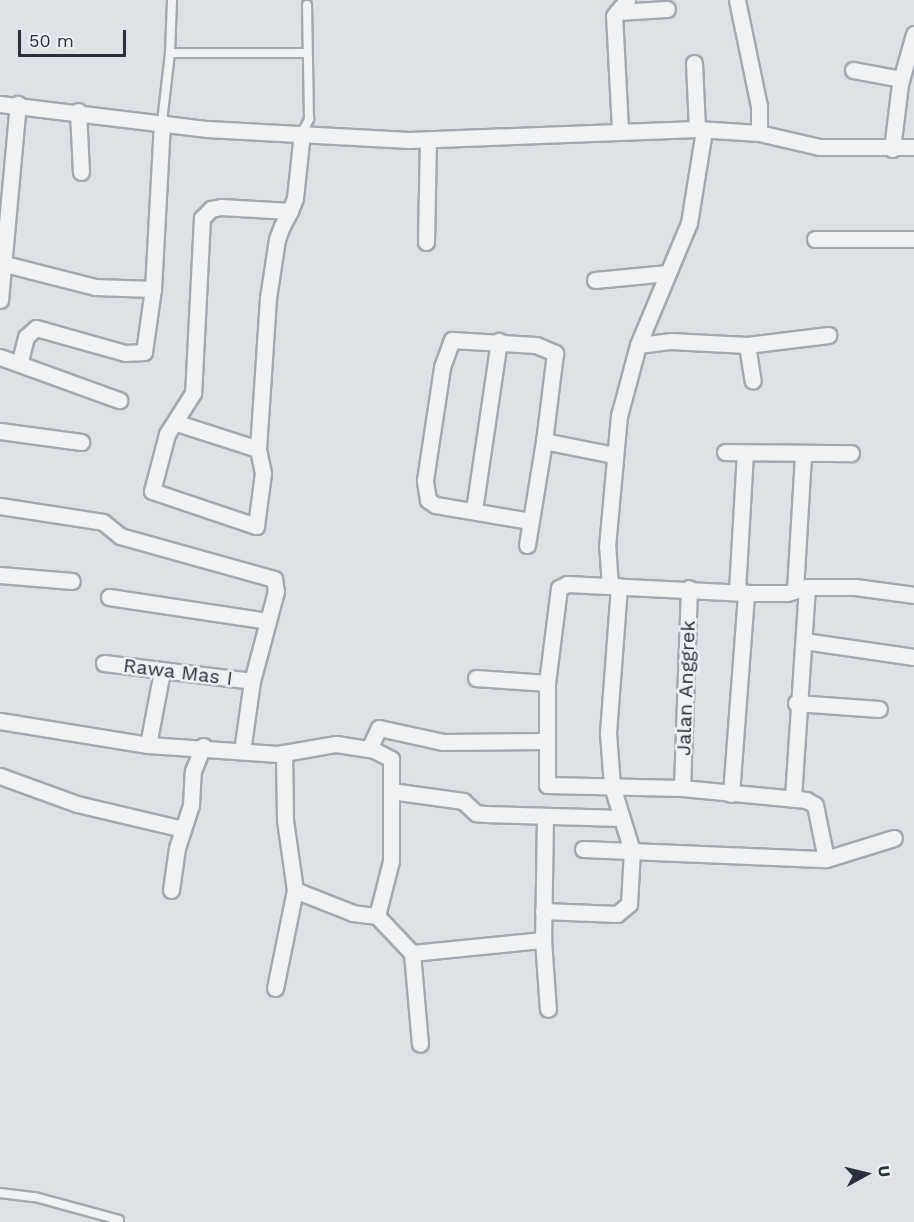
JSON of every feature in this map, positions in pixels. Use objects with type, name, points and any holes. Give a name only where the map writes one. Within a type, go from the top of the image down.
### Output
[{"type":"street","points":[[737,0],[759,106],[759,133]]},
{"type":"street","points":[[620,129],[622,6],[667,9]]},
{"type":"street","points":[[892,149],[901,79],[914,34]]},
{"type":"street","points":[[543,911],[624,911],[629,904],[632,851],[612,786],[608,733],[615,586],[607,547],[614,455],[638,345],[691,217],[700,129],[694,63]]},
{"type":"street","points":[[854,70],[901,79]]},
{"type":"street","points":[[0,104],[78,111],[207,129],[428,141],[620,129],[700,129],[759,133],[819,147],[892,149],[914,147]]},
{"type":"street","points":[[0,300],[18,104]]},
{"type":"street","points":[[78,111],[81,172]]},
{"type":"street","points":[[20,361],[26,337],[36,328],[142,354],[149,336],[162,122]]},
{"type":"street","points":[[290,212],[221,207],[211,209],[202,218],[194,393],[160,454],[152,491],[256,526],[263,473],[258,449],[273,256],[290,212],[302,133]]},
{"type":"street","points":[[426,242],[428,141]]},
{"type":"street","points":[[815,239],[914,238]]},
{"type":"street","points":[[3,253],[95,287],[153,289]]},
{"type":"street","points":[[595,280],[668,273]]},
{"type":"street","points":[[638,345],[670,341],[747,345],[828,335]]},
{"type":"street","points":[[527,545],[555,353],[546,346],[458,338],[446,348],[426,469],[428,500],[530,521]]},
{"type":"street","points":[[474,510],[499,341]]},
{"type":"street","points":[[747,345],[753,381]]},
{"type":"street","points":[[0,357],[20,361],[119,400]]},
{"type":"street","points":[[177,423],[258,449]]},
{"type":"street","points":[[0,431],[81,442]]},
{"type":"street","points":[[543,441],[614,455]]},
{"type":"street","points":[[724,452],[745,454],[851,453]]},
{"type":"street","points":[[731,794],[742,592],[745,454]]},
{"type":"street","points":[[793,797],[796,703],[804,642],[801,588],[803,454]]},
{"type":"street","points":[[0,506],[103,522],[120,536],[274,579],[276,591],[252,681],[242,751]]},
{"type":"street","points":[[0,575],[72,581]]},
{"type":"street","points":[[826,859],[815,805],[793,797],[731,794],[682,788],[547,785],[545,741],[547,683],[559,588],[567,584],[742,592],[855,587],[914,595]]},
{"type":"street","name":"Jalan Anggrek","points":[[682,788],[689,588]]},
{"type":"street","points":[[109,597],[267,621]]},
{"type":"street","points":[[804,642],[914,657]]},
{"type":"street","name":"Rawa Mas I","points":[[104,663],[252,681]]},
{"type":"street","points":[[148,745],[162,671]]},
{"type":"street","points":[[476,678],[547,683]]},
{"type":"street","points":[[796,703],[879,709]]},
{"type":"street","points":[[0,721],[148,745],[203,746],[284,753],[336,744],[369,749],[391,759],[391,861],[377,916]]},
{"type":"street","points":[[369,749],[379,728],[443,742],[545,741]]},
{"type":"street","points":[[171,890],[183,830],[191,805],[193,771],[203,746]]},
{"type":"street","points":[[275,988],[295,890],[284,811],[284,753]]},
{"type":"street","points":[[0,776],[77,804],[183,830]]},
{"type":"street","points":[[391,791],[463,801],[476,813],[545,818],[621,818]]},
{"type":"street","points":[[545,818],[543,940],[548,1009]]},
{"type":"street","points":[[583,849],[826,859],[894,838]]},
{"type":"street","points":[[295,890],[353,913],[377,916],[412,952],[420,1044]]},
{"type":"street","points":[[412,952],[543,940]]},
{"type":"lane","points":[[162,122],[170,53],[172,0]]},
{"type":"lane","points":[[302,133],[309,119],[308,5]]},
{"type":"lane","points":[[170,53],[307,53]]},
{"type":"lane","points":[[0,1193],[35,1197],[119,1220]]}]
